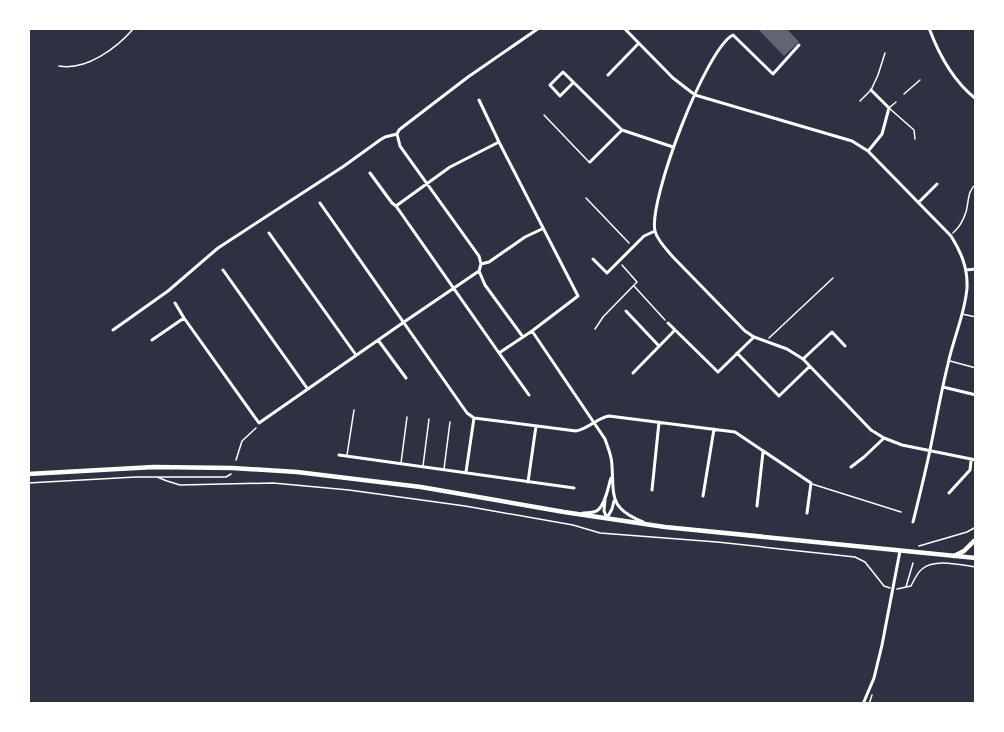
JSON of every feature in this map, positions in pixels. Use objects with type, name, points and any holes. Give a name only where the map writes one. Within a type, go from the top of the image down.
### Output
[{"type":"main road","points":[[28,474],[154,467],[275,470],[409,485],[648,524],[900,551],[974,556],[970,549],[975,540]]},
{"type":"main road","points":[[954,556],[975,540]]},
{"type":"street","points":[[112,330],[168,291],[218,248],[380,140],[397,134],[404,126],[459,84],[539,28]]},
{"type":"street","points":[[624,28],[673,78],[695,95],[852,141],[868,151],[951,236],[964,260],[967,287],[913,522]]},
{"type":"street","points":[[929,28],[948,67],[975,99]]},
{"type":"street","points":[[799,45],[773,74],[733,35],[719,49],[708,67],[673,147],[656,201],[655,231],[673,257],[745,331],[754,337],[787,349],[803,359],[870,430],[903,445],[974,460],[970,470],[949,493]]},
{"type":"street","points":[[608,75],[639,44]]},
{"type":"street","points":[[573,83],[560,96],[550,85],[563,72],[622,130],[673,147]]},
{"type":"street","points":[[868,151],[882,134],[889,108],[872,90]]},
{"type":"street","points":[[479,100],[578,296],[532,331],[499,352]]},
{"type":"street","points":[[590,162],[622,130]]},
{"type":"street","points":[[397,134],[400,146],[479,256],[482,264],[480,271],[485,285],[523,337]]},
{"type":"street","points":[[396,206],[450,167],[499,142]]},
{"type":"street","points":[[370,172],[529,395]]},
{"type":"street","points":[[919,202],[937,184]]},
{"type":"street","points":[[320,203],[467,413],[474,418],[576,431],[609,416],[735,432],[812,483],[807,513]]},
{"type":"street","points":[[482,264],[489,262],[525,237],[543,229]]},
{"type":"street","points":[[593,259],[607,273],[632,246],[644,236],[655,231]]},
{"type":"street","points":[[270,233],[356,355]]},
{"type":"street","points":[[966,270],[975,269]]},
{"type":"street","points":[[223,270],[307,389]]},
{"type":"street","points":[[175,303],[258,425],[378,339],[480,271]]},
{"type":"street","points":[[626,311],[659,346]]},
{"type":"street","points":[[152,340],[184,318]]},
{"type":"street","points":[[668,323],[718,372],[754,337]]},
{"type":"street","points":[[633,374],[675,330]]},
{"type":"street","points":[[532,331],[609,450],[612,459],[615,500],[607,518]]},
{"type":"street","points":[[803,359],[832,332],[845,346]]},
{"type":"street","points":[[378,339],[406,378]]},
{"type":"street","points":[[737,353],[779,396],[810,366]]},
{"type":"street","points":[[943,387],[975,395]]},
{"type":"street","points":[[466,472],[474,418]]},
{"type":"street","points":[[652,490],[659,422]]},
{"type":"street","points":[[528,482],[536,426]]},
{"type":"street","points":[[703,496],[714,429]]},
{"type":"street","points":[[851,467],[884,438]]},
{"type":"street","points":[[757,506],[763,452]]},
{"type":"street","points":[[339,455],[574,488]]},
{"type":"street","points":[[607,518],[604,511],[612,476]]},
{"type":"street","points":[[576,513],[593,513],[598,510],[606,497]]},
{"type":"street","points":[[615,500],[624,513],[648,524]]},
{"type":"street","points":[[863,704],[874,678],[900,551]]},
{"type":"lane","points":[[860,101],[872,90],[885,53]]},
{"type":"lane","points":[[904,94],[920,80]]},
{"type":"lane","points":[[896,102],[889,108],[914,130],[915,140]]},
{"type":"lane","points":[[544,115],[590,162]]},
{"type":"lane","points":[[961,314],[975,317]]},
{"type":"lane","points":[[949,360],[975,368]]},
{"type":"lane","points":[[346,456],[354,410]]},
{"type":"lane","points":[[401,464],[407,417]]},
{"type":"lane","points":[[423,467],[429,419]]},
{"type":"lane","points":[[444,470],[450,422]]},
{"type":"lane","points":[[812,483],[901,512]]},
{"type":"path","points":[[59,66],[94,60],[112,49],[134,28]]},
{"type":"path","points":[[951,236],[960,227],[966,212],[970,189],[975,184]]},
{"type":"path","points":[[586,198],[632,246]]},
{"type":"path","points":[[595,329],[603,317],[637,282],[618,262]]},
{"type":"path","points":[[766,341],[833,278]]},
{"type":"path","points":[[633,285],[668,323]]},
{"type":"path","points":[[236,460],[242,441],[258,425]]},
{"type":"path","points":[[28,483],[169,476],[226,477],[231,473]]},
{"type":"path","points":[[157,477],[180,485],[273,483],[359,491],[465,506],[600,532],[855,557],[865,562],[884,586],[892,589]]},
{"type":"path","points":[[920,546],[968,532],[975,527]]},
{"type":"path","points":[[905,588],[913,563]]},
{"type":"path","points":[[898,589],[912,584],[920,570],[928,565],[975,567]]},
{"type":"building","points":[[757,28],[786,28],[799,42],[784,56]]}]
